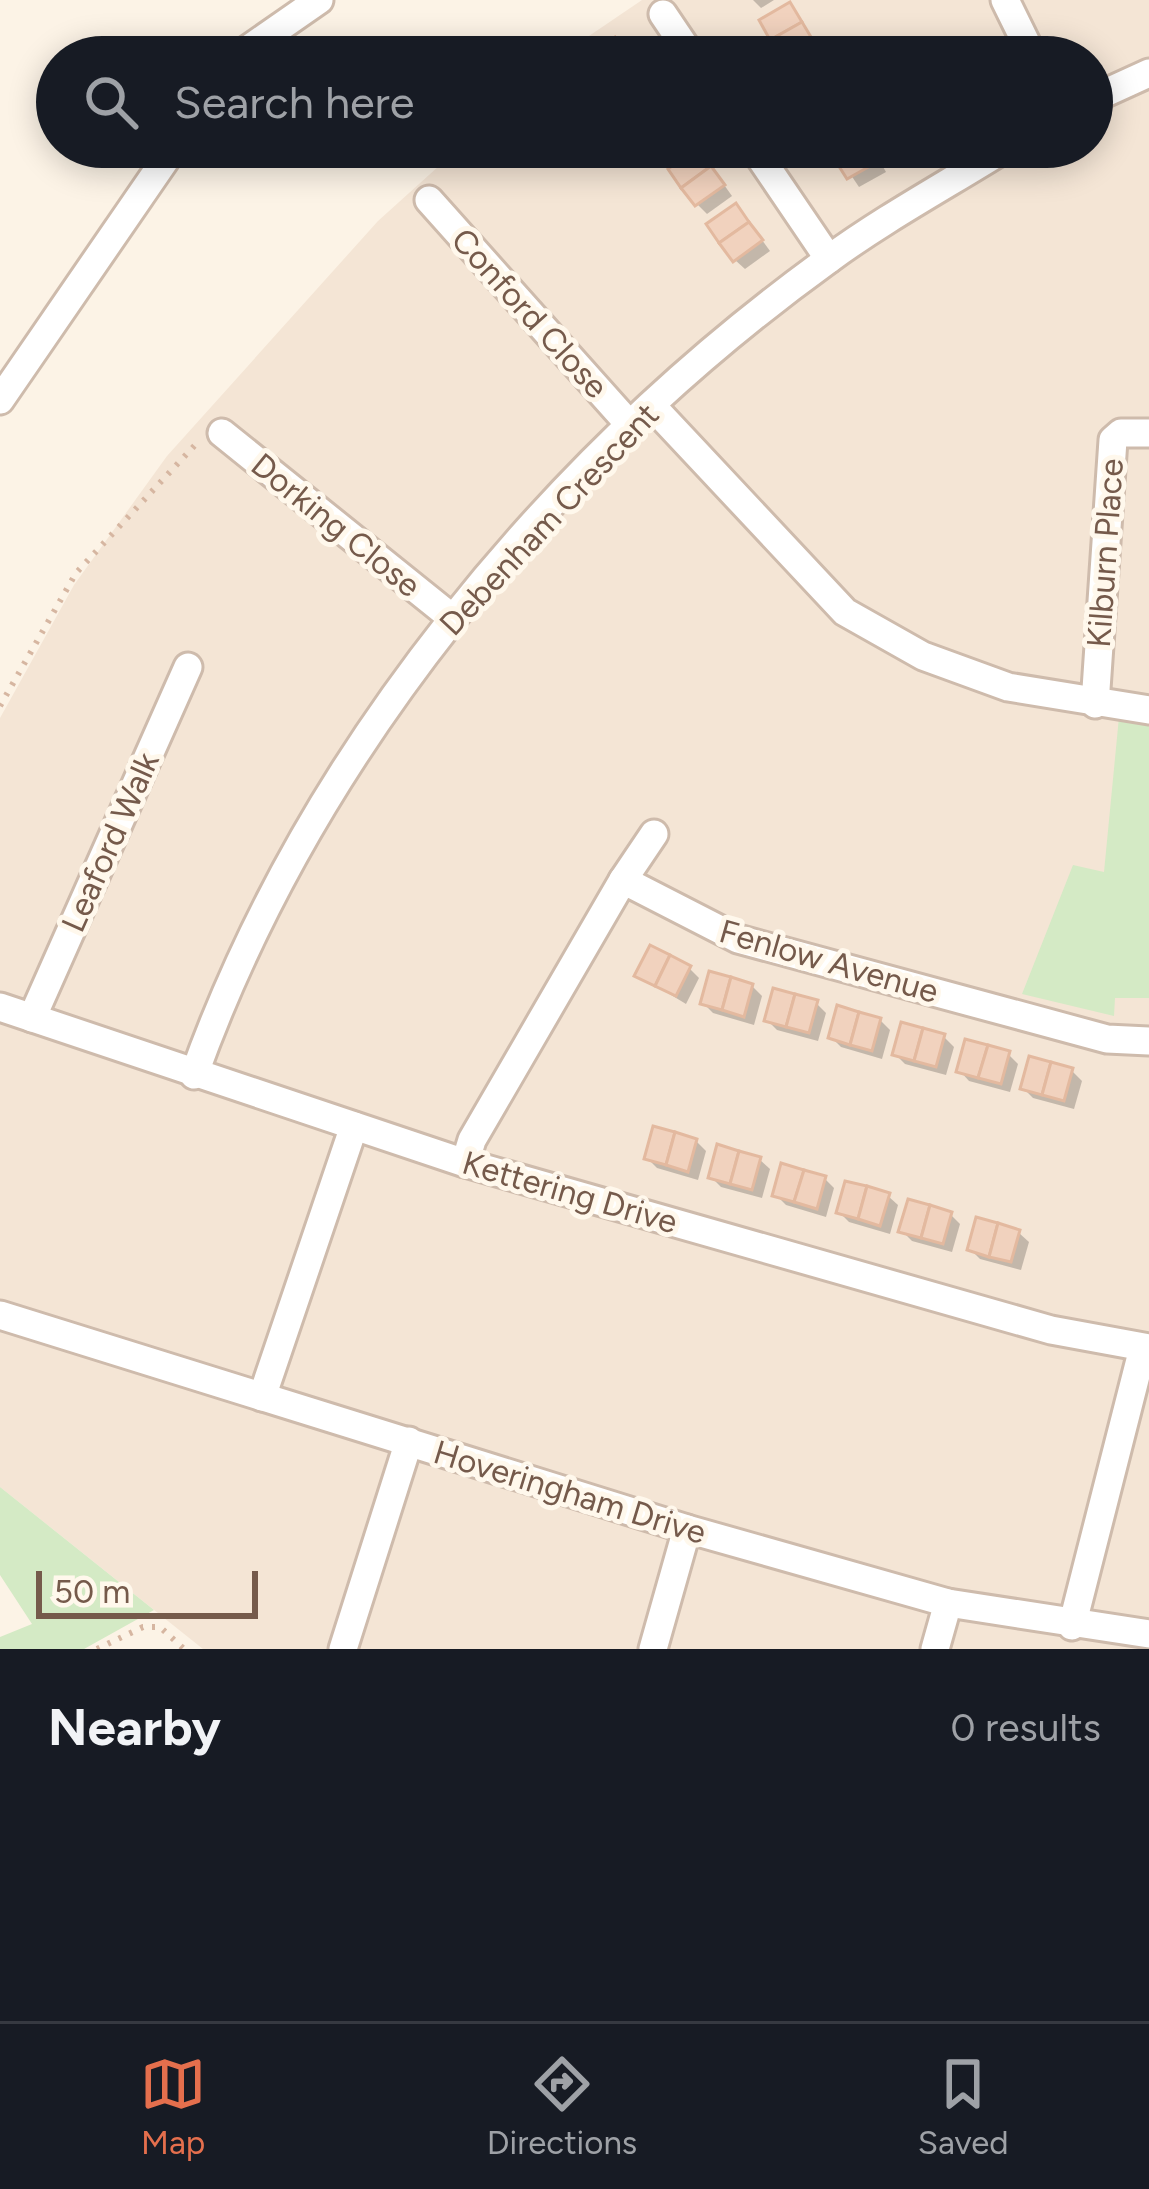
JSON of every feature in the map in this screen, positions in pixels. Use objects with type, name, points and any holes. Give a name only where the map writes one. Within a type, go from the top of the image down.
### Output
[{"type":"street","points":[[268,36],[319,0]]},
{"type":"street","points":[[1005,0],[1023,36]]},
{"type":"street","points":[[663,14],[678,36]]},
{"type":"street","points":[[1113,90],[1149,74]]},
{"type":"street","points":[[0,400],[160,168]]},
{"type":"street","points":[[767,168],[829,259]]},
{"type":"street","name":"Debenham Crescent","points":[[194,1076],[264,914],[306,833],[451,617],[652,406],[829,259],[974,168]]},
{"type":"street","name":"Conford Close","points":[[429,200],[630,425]]},
{"type":"street","points":[[652,406],[844,612],[923,656],[1008,686],[1149,710]]},
{"type":"street","name":"Dorking Close","points":[[222,433],[451,617]]},
{"type":"street","name":"Kilburn Place","points":[[1095,704],[1113,440],[1121,433],[1149,433]]},
{"type":"street","name":"Leaford Walk","points":[[32,1018],[188,667]]},
{"type":"street","points":[[465,1163],[472,1140],[653,834]]},
{"type":"street","name":"Fenlow Avenue","points":[[623,880],[738,939],[1107,1039],[1149,1042]]},
{"type":"street","name":"Kettering Drive","points":[[0,1007],[194,1076],[465,1163],[1051,1330],[1146,1348]]},
{"type":"street","points":[[262,1396],[354,1126]]},
{"type":"street","name":"Hoveringham Drive","points":[[0,1315],[687,1529],[947,1603],[1072,1626],[1149,1634]]},
{"type":"street","points":[[1072,1626],[1146,1348]]},
{"type":"street","points":[[343,1649],[409,1441]]},
{"type":"street","points":[[653,1649],[687,1529]]},
{"type":"street","points":[[935,1649],[947,1603]]},
{"type":"path","points":[[0,706],[76,573],[189,447],[222,433]]},
{"type":"path","points":[[97,1649],[143,1627],[160,1627],[184,1649]]},
{"type":"shaded area","points":[[642,0],[1149,0],[1149,1649],[203,1649],[0,1487],[0,718],[74,585],[167,456],[378,221],[437,168],[1113,168],[1113,36],[589,36]]},
{"type":"green space","points":[[1119,717],[1149,719],[1149,998],[1115,998],[1114,1016],[1022,994],[1073,865],[1104,872]]},
{"type":"green space","points":[[0,1487],[154,1610],[84,1649],[0,1649],[0,1637],[32,1624],[0,1575]]},
{"type":"building","points":[[790,2],[802,22],[768,36],[759,20]]},
{"type":"building","points":[[802,22],[810,36],[777,36]]},
{"type":"building","points":[[669,168],[708,168],[681,188]]},
{"type":"building","points":[[708,168],[725,185],[695,206],[681,188]]},
{"type":"building","points":[[840,168],[867,168],[847,179]]},
{"type":"building","points":[[736,203],[749,222],[719,243],[706,224]]},
{"type":"building","points":[[749,222],[763,240],[733,262],[719,243]]},
{"type":"building","points":[[650,945],[670,955],[655,986],[634,976]]},
{"type":"building","points":[[670,955],[691,966],[676,996],[655,986]]},
{"type":"building","points":[[709,971],[731,977],[722,1010],[700,1004]]},
{"type":"building","points":[[731,977],[753,984],[744,1017],[722,1010]]},
{"type":"building","points":[[773,988],[795,994],[786,1027],[764,1021]]},
{"type":"building","points":[[795,994],[818,1000],[809,1033],[786,1027]]},
{"type":"building","points":[[837,1005],[859,1012],[850,1045],[828,1038]]},
{"type":"building","points":[[859,1012],[881,1018],[872,1051],[850,1045]]},
{"type":"building","points":[[901,1022],[923,1028],[914,1061],[892,1055]]},
{"type":"building","points":[[923,1028],[945,1034],[936,1067],[914,1061]]},
{"type":"building","points":[[965,1039],[988,1045],[978,1078],[956,1072]]},
{"type":"building","points":[[988,1045],[1010,1051],[1001,1084],[978,1078]]},
{"type":"building","points":[[1029,1056],[1051,1062],[1042,1095],[1020,1089]]},
{"type":"building","points":[[1051,1062],[1073,1068],[1064,1101],[1042,1095]]},
{"type":"building","points":[[653,1126],[675,1132],[666,1165],[644,1159]]},
{"type":"building","points":[[675,1132],[697,1139],[688,1172],[666,1165]]},
{"type":"building","points":[[717,1144],[739,1151],[730,1184],[708,1178]]},
{"type":"building","points":[[739,1151],[761,1157],[752,1190],[730,1184]]},
{"type":"building","points":[[781,1163],[804,1170],[794,1202],[772,1196]]},
{"type":"building","points":[[804,1170],[826,1176],[817,1209],[794,1202]]},
{"type":"building","points":[[845,1181],[867,1186],[858,1219],[836,1213]]},
{"type":"building","points":[[867,1186],[890,1193],[880,1226],[858,1219]]},
{"type":"building","points":[[908,1199],[930,1205],[921,1238],[898,1232]]},
{"type":"building","points":[[930,1205],[952,1212],[943,1244],[921,1238]]},
{"type":"building","points":[[976,1217],[998,1223],[989,1257],[967,1250]]},
{"type":"building","points":[[998,1223],[1020,1230],[1011,1262],[989,1257]]}]
